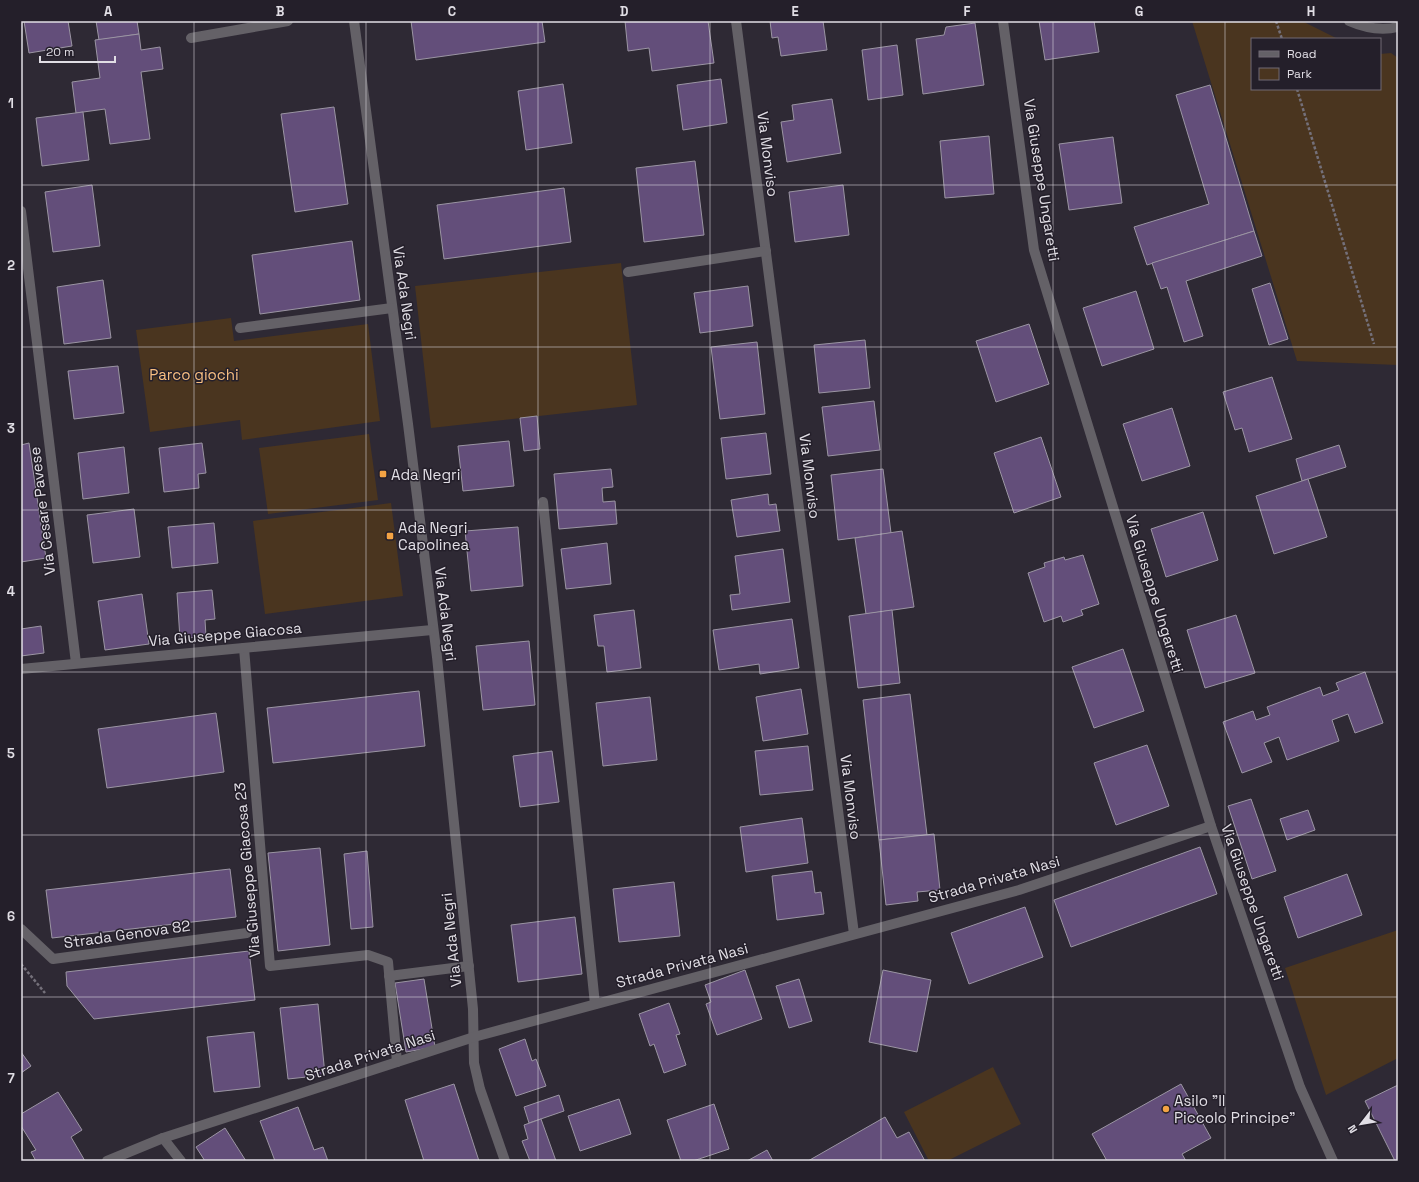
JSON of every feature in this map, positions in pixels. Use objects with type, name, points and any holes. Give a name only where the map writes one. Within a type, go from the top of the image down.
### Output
[{"type":"street","points":[[191,38],[288,21]]},
{"type":"street","name":"Via Ada Negri","points":[[354,21],[408,424],[432,630],[437,657],[473,1009],[474,1063],[480,1089],[505,1161]]},
{"type":"street","name":"Via Monviso","points":[[736,21],[854,934]]},
{"type":"street","name":"Via Giuseppe Ungaretti","points":[[1003,21],[1034,250],[1211,826],[1300,1087],[1333,1161]]},
{"type":"street","points":[[1349,21],[1359,26],[1376,29],[1398,26]]},
{"type":"street","name":"Via Cesare Pavese","points":[[21,211],[76,663]]},
{"type":"street","points":[[628,272],[766,251]]},
{"type":"street","points":[[240,328],[392,308]]},
{"type":"street","points":[[543,502],[595,1004]]},
{"type":"street","name":"Via Giuseppe Giacosa","points":[[21,669],[432,630]]},
{"type":"street","name":"Via Giuseppe Giacosa 23","points":[[244,648],[270,966],[368,955],[388,962],[396,1062]]},
{"type":"street","name":"Strada Privata Nasi","points":[[107,1161],[163,1138],[474,1037],[1019,890],[1211,826]]},
{"type":"street","name":"Strada Genova 82","points":[[21,929],[53,959],[247,933]]},
{"type":"street","points":[[389,976],[469,966]]},
{"type":"street","points":[[163,1138],[181,1161]]},
{"type":"path","points":[[1276,21],[1282,38]]},
{"type":"path","points":[[1297,90],[1374,344]]},
{"type":"path","points":[[21,964],[45,993]]},
{"type":"green space","points":[[1192,21],[1302,21],[1336,38],[1251,38],[1251,90],[1381,90],[1381,54],[1391,53],[1398,58],[1398,365],[1297,361]]},
{"type":"green space","points":[[621,263],[637,405],[431,428],[415,286]]},
{"type":"green space","name":"Parco giochi","points":[[231,318],[234,341],[368,324],[380,421],[242,440],[240,420],[150,432],[136,330]]},
{"type":"green space","points":[[369,434],[378,500],[268,514],[259,448]]},
{"type":"green space","points":[[391,503],[403,596],[265,614],[253,521]]},
{"type":"green space","points":[[1398,930],[1398,1058],[1326,1095],[1285,968]]},
{"type":"green space","points":[[993,1067],[1021,1124],[947,1161],[929,1161],[904,1112]]},
{"type":"building","points":[[24,21],[68,21],[72,46],[29,53]]},
{"type":"building","points":[[96,21],[137,21],[139,34],[99,40]]},
{"type":"building","points":[[411,21],[542,21],[545,42],[416,60]]},
{"type":"building","points":[[625,21],[708,21],[714,63],[652,71],[649,48],[628,51]]},
{"type":"building","points":[[770,21],[823,21],[827,50],[781,56],[778,37],[772,38]]},
{"type":"building","points":[[1039,21],[1094,21],[1099,52],[1045,60]]},
{"type":"building","points":[[975,23],[984,85],[923,94],[916,39],[944,35],[946,27]]},
{"type":"building","points":[[139,34],[141,50],[160,47],[163,69],[141,72],[150,139],[110,144],[105,109],[76,113],[72,82],[100,78],[95,40]]},
{"type":"building","points":[[897,45],[903,95],[868,100],[862,50]]},
{"type":"building","points":[[721,79],[727,123],[683,130],[677,85]]},
{"type":"building","points":[[563,84],[572,143],[526,150],[518,91]]},
{"type":"building","points":[[1210,85],[1254,231],[1147,265],[1134,227],[1209,204],[1176,95]]},
{"type":"building","points":[[832,99],[841,153],[787,162],[781,122],[794,120],[792,105]]},
{"type":"building","points":[[334,107],[348,204],[295,212],[281,114]]},
{"type":"building","points":[[83,112],[89,160],[42,166],[36,118]]},
{"type":"building","points":[[989,136],[994,194],[945,198],[940,141]]},
{"type":"building","points":[[1113,137],[1122,203],[1069,210],[1059,144]]},
{"type":"building","points":[[695,161],[704,235],[644,242],[636,168]]},
{"type":"building","points":[[92,185],[100,246],[53,252],[45,192]]},
{"type":"building","points":[[843,185],[849,235],[795,242],[789,192]]},
{"type":"building","points":[[564,188],[571,242],[444,259],[437,205]]},
{"type":"building","points":[[1254,231],[1262,256],[1186,281],[1203,336],[1184,342],[1167,287],[1161,289],[1152,263]]},
{"type":"building","points":[[352,241],[360,300],[260,314],[252,255]]},
{"type":"building","points":[[103,280],[111,338],[64,344],[57,287]]},
{"type":"building","points":[[1270,283],[1288,339],[1269,345],[1252,289]]},
{"type":"building","points":[[748,286],[753,326],[700,333],[694,293]]},
{"type":"building","points":[[1136,291],[1154,349],[1102,366],[1083,308]]},
{"type":"building","points":[[1029,324],[1049,384],[996,402],[976,341]]},
{"type":"building","points":[[865,340],[870,388],[819,393],[814,345]]},
{"type":"building","points":[[757,342],[765,414],[720,419],[711,347]]},
{"type":"building","points":[[118,366],[124,413],[74,419],[68,371]]},
{"type":"building","points":[[1272,377],[1292,439],[1249,452],[1242,428],[1235,430],[1223,392]]},
{"type":"building","points":[[874,401],[880,450],[828,456],[822,407]]},
{"type":"building","points":[[1172,408],[1190,466],[1142,481],[1123,424]]},
{"type":"building","points":[[537,416],[540,449],[524,451],[520,418]]},
{"type":"building","points":[[766,433],[771,474],[726,479],[721,438]]},
{"type":"building","points":[[1041,437],[1061,497],[1014,513],[994,453]]},
{"type":"building","points":[[509,441],[514,486],[463,491],[458,446]]},
{"type":"building","points":[[29,443],[46,558],[21,562],[21,445]]},
{"type":"building","points":[[202,443],[206,473],[198,474],[199,488],[164,492],[159,448]]},
{"type":"building","points":[[1339,445],[1346,467],[1302,481],[1296,459]]},
{"type":"building","points":[[124,447],[129,493],[83,499],[78,453]]},
{"type":"building","points":[[611,469],[613,487],[602,488],[603,502],[615,501],[617,524],[559,529],[554,474]]},
{"type":"building","points":[[883,469],[891,533],[838,540],[831,475]]},
{"type":"building","points":[[1308,479],[1327,537],[1274,554],[1256,496]]},
{"type":"building","points":[[768,494],[769,505],[776,504],[780,531],[737,537],[731,500]]},
{"type":"building","points":[[134,509],[140,557],[93,563],[87,515]]},
{"type":"building","points":[[1203,512],[1218,560],[1166,577],[1151,529]]},
{"type":"building","points":[[214,523],[218,563],[172,568],[168,527]]},
{"type":"building","points":[[518,527],[523,586],[471,591],[465,531]]},
{"type":"building","points":[[902,531],[914,607],[866,614],[855,538]]},
{"type":"building","points":[[607,543],[611,584],[566,589],[561,549]]},
{"type":"building","points":[[783,549],[790,602],[732,610],[730,595],[740,594],[735,556]]},
{"type":"building","points":[[1083,555],[1099,604],[1081,610],[1083,615],[1063,622],[1061,616],[1044,622],[1028,573],[1045,567],[1044,563],[1064,557],[1065,560]]},
{"type":"building","points":[[212,590],[215,619],[205,620],[206,636],[180,639],[177,593]]},
{"type":"building","points":[[142,594],[149,644],[105,650],[98,601]]},
{"type":"building","points":[[634,610],[641,668],[607,672],[604,646],[598,646],[594,615]]},
{"type":"building","points":[[892,610],[900,683],[858,688],[849,616]]},
{"type":"building","points":[[1236,615],[1255,673],[1205,688],[1187,630]]},
{"type":"building","points":[[792,619],[799,668],[760,674],[759,664],[719,670],[713,630]]},
{"type":"building","points":[[41,626],[44,653],[21,656],[21,629]]},
{"type":"building","points":[[529,641],[535,705],[483,710],[476,646]]},
{"type":"building","points":[[1123,649],[1144,711],[1094,728],[1072,667]]},
{"type":"building","points":[[1365,672],[1383,723],[1355,733],[1348,714],[1332,720],[1339,741],[1287,760],[1279,737],[1264,743],[1272,762],[1242,773],[1223,722],[1253,711],[1256,720],[1270,715],[1267,707],[1320,687],[1323,696],[1339,690],[1336,683]]},
{"type":"building","points":[[801,689],[808,734],[763,741],[756,697]]},
{"type":"building","points":[[419,691],[425,746],[273,763],[267,708]]},
{"type":"building","points":[[910,694],[927,835],[879,840],[863,700]]},
{"type":"building","points":[[650,697],[657,760],[603,766],[596,703]]},
{"type":"building","points":[[216,713],[224,772],[107,788],[98,729]]},
{"type":"building","points":[[1147,745],[1169,806],[1116,825],[1094,763]]},
{"type":"building","points":[[808,746],[813,790],[760,795],[755,751]]},
{"type":"building","points":[[552,751],[559,802],[520,807],[513,756]]},
{"type":"building","points":[[1251,799],[1276,871],[1252,879],[1228,806]]},
{"type":"building","points":[[1308,810],[1315,830],[1287,840],[1280,819]]},
{"type":"building","points":[[802,818],[808,863],[746,872],[740,827]]},
{"type":"building","points":[[934,834],[940,890],[917,892],[918,901],[886,905],[879,840]]},
{"type":"building","points":[[1200,847],[1217,894],[1071,947],[1054,900]]},
{"type":"building","points":[[320,848],[330,945],[278,951],[268,853]]},
{"type":"building","points":[[367,851],[373,927],[351,929],[344,854]]},
{"type":"building","points":[[230,869],[236,917],[52,938],[46,890]]},
{"type":"building","points":[[812,871],[815,893],[821,892],[824,914],[777,920],[772,876]]},
{"type":"building","points":[[1347,874],[1362,915],[1298,938],[1284,897]]},
{"type":"building","points":[[674,882],[680,936],[619,942],[613,889]]},
{"type":"building","points":[[1025,907],[1043,957],[969,984],[951,933]]},
{"type":"building","points":[[575,917],[582,974],[518,982],[511,925]]},
{"type":"building","points":[[249,951],[255,1000],[94,1019],[67,986],[66,972]]},
{"type":"building","points":[[745,970],[762,1019],[717,1035],[706,1004],[711,1002],[705,985]]},
{"type":"building","points":[[883,970],[931,980],[917,1052],[869,1042]]},
{"type":"building","points":[[424,979],[435,1047],[406,1052],[395,983]]},
{"type":"building","points":[[799,979],[812,1021],[789,1028],[776,986]]},
{"type":"building","points":[[669,1003],[680,1034],[676,1035],[686,1065],[664,1073],[654,1044],[650,1046],[639,1014]]},
{"type":"building","points":[[318,1004],[325,1075],[288,1079],[280,1008]]},
{"type":"building","points":[[254,1032],[260,1087],[214,1092],[207,1037]]},
{"type":"building","points":[[525,1039],[532,1061],[536,1059],[546,1086],[516,1096],[499,1049]]},
{"type":"building","points":[[21,1052],[31,1066],[21,1073]]},
{"type":"building","points":[[454,1084],[479,1161],[424,1161],[405,1100]]},
{"type":"building","name":"Asilo \"Il Piccolo Principe\"","points":[[1181,1084],[1211,1138],[1182,1154],[1186,1161],[1107,1161],[1092,1134]]},
{"type":"building","points":[[1398,1085],[1398,1161],[1395,1161],[1365,1101]]},
{"type":"building","points":[[58,1092],[82,1130],[71,1137],[85,1161],[36,1161],[31,1152],[36,1150],[21,1126],[21,1114]]},
{"type":"building","points":[[559,1095],[564,1111],[529,1123],[524,1107]]},
{"type":"building","points":[[619,1099],[631,1134],[580,1151],[568,1116]]},
{"type":"building","points":[[714,1104],[729,1149],[693,1161],[681,1161],[667,1120]]},
{"type":"building","points":[[298,1107],[314,1150],[323,1147],[328,1161],[275,1161],[260,1121]]},
{"type":"building","points":[[885,1117],[897,1138],[909,1132],[925,1161],[808,1161]]},
{"type":"building","points":[[541,1119],[556,1161],[530,1161],[522,1141],[528,1139],[524,1125]]},
{"type":"building","points":[[225,1128],[246,1161],[205,1161],[196,1147]]},
{"type":"building","points":[[767,1150],[773,1161],[747,1161]]},
{"type":"place","name":"Ada Negri","points":[[383,474]]},
{"type":"place","name":"Ada Negri Capolinea","points":[[390,536]]},
{"type":"place","name":"Asilo \"Il Piccolo Principe\"","points":[[1166,1109]]}]
